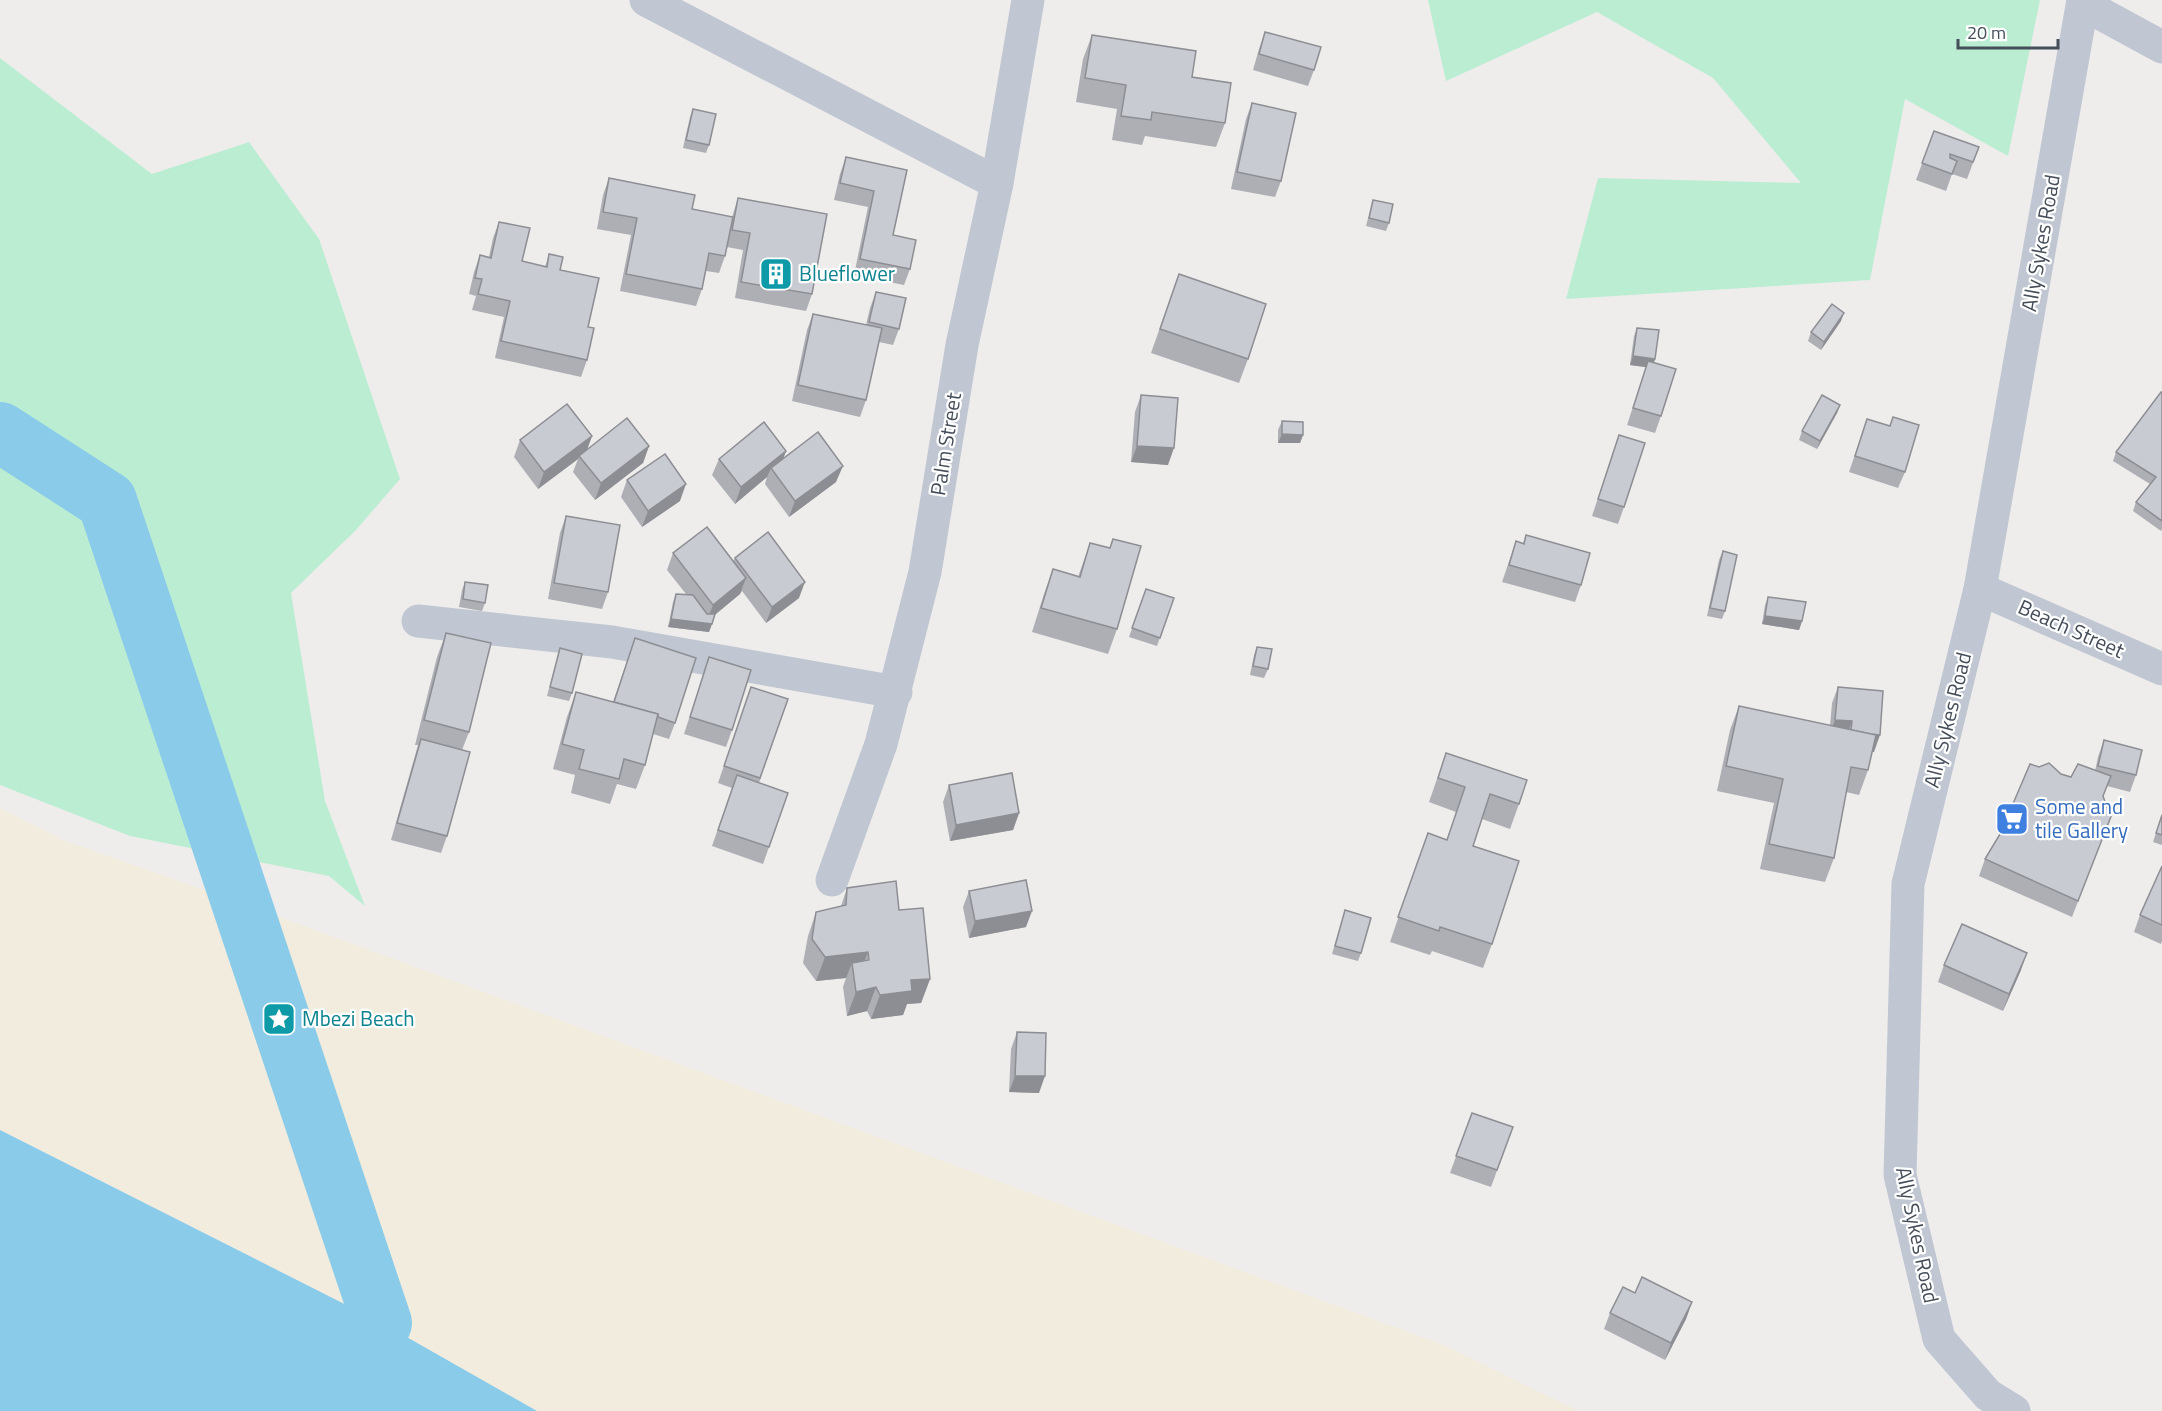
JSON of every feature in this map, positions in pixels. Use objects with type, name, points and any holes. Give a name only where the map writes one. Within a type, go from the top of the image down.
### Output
[{"type":"street","points":[[646,0],[997,183]]},
{"type":"street","name":"Palm Street","points":[[832,880],[881,744],[925,572],[962,345],[997,183],[1028,0]]},
{"type":"street","points":[[2083,2],[2162,47]]},
{"type":"street","name":"Ally Sykes Road","points":[[2014,1411],[1988,1395],[1939,1339],[1900,1175],[1908,884],[1980,589],[2083,2]]},
{"type":"street","name":"Beach Street","points":[[1980,589],[2162,669]]},
{"type":"street","points":[[418,621],[612,642],[896,692]]},
{"type":"green space","points":[[1428,0],[2040,0],[2008,156],[1905,99],[1870,280],[1566,299],[1598,178],[1801,183],[1713,78],[1597,12],[1446,81]]},
{"type":"green space","points":[[0,58],[152,174],[249,142],[319,239],[400,479],[356,530],[291,593],[325,801],[365,906],[329,876],[130,836],[0,785]]},
{"type":"sand","name":"Mbezi Beach","points":[[0,808],[63,840],[255,908],[1446,1346],[1578,1411],[537,1411],[382,1323],[0,1130]]},
{"type":"water","points":[[0,1130],[382,1323],[537,1411],[0,1411]]},
{"type":"building","points":[[1265,32],[1321,47],[1314,70],[1259,54]]},
{"type":"building","points":[[1092,35],[1196,51],[1192,77],[1231,83],[1225,123],[1152,112],[1151,120],[1121,116],[1126,85],[1085,78]]},
{"type":"building","points":[[1252,103],[1296,113],[1281,181],[1237,172]]},
{"type":"building","points":[[693,109],[716,114],[709,145],[686,140]]},
{"type":"building","points":[[1934,131],[1979,147],[1973,162],[1950,154],[1950,158],[1957,161],[1952,174],[1922,163]]},
{"type":"building","points":[[846,157],[907,170],[893,235],[916,240],[910,269],[860,259],[874,191],[840,183]]},
{"type":"building","points":[[609,178],[695,195],[692,209],[733,217],[725,256],[709,253],[702,289],[626,274],[637,218],[603,212]]},
{"type":"building","name":"Blueflower","points":[[738,198],[827,214],[812,294],[741,282],[750,233],[732,230]]},
{"type":"building","points":[[1373,200],[1393,204],[1389,223],[1369,218]]},
{"type":"building","points":[[499,222],[530,228],[522,261],[547,267],[549,254],[563,257],[560,270],[599,278],[588,327],[594,328],[587,360],[501,341],[510,301],[478,294],[482,279],[475,278],[480,255],[491,258]]},
{"type":"building","points":[[1179,274],[1266,304],[1248,359],[1160,329]]},
{"type":"building","points":[[876,292],[906,298],[899,329],[869,322]]},
{"type":"building","points":[[1832,304],[1844,313],[1824,342],[1811,332]]},
{"type":"building","points":[[813,314],[882,328],[866,400],[798,385]]},
{"type":"building","points":[[1637,328],[1659,330],[1655,359],[1633,356]]},
{"type":"building","points":[[1648,361],[1676,369],[1661,416],[1633,408]]},
{"type":"building","points":[[2161,392],[2162,521],[2136,502],[2156,477],[2116,452]]},
{"type":"building","points":[[1141,395],[1178,398],[1174,448],[1137,446]]},
{"type":"building","points":[[1822,395],[1840,405],[1820,441],[1802,431]]},
{"type":"building","points":[[567,404],[592,436],[544,472],[520,440]]},
{"type":"building","points":[[1893,417],[1919,425],[1905,472],[1855,456],[1867,419],[1890,426]]},
{"type":"building","points":[[627,418],[649,446],[601,483],[579,456]]},
{"type":"building","points":[[1282,421],[1303,422],[1303,435],[1282,434]]},
{"type":"building","points":[[764,422],[786,451],[741,487],[719,459]]},
{"type":"building","points":[[818,432],[843,466],[795,501],[771,468]]},
{"type":"building","points":[[1619,435],[1645,443],[1624,507],[1598,499]]},
{"type":"building","points":[[665,454],[686,484],[648,511],[627,480]]},
{"type":"building","points":[[566,516],[620,525],[608,592],[554,583]]},
{"type":"building","points":[[707,527],[746,578],[713,605],[673,553]]},
{"type":"building","points":[[768,532],[805,582],[772,607],[735,558]]},
{"type":"building","points":[[1526,535],[1590,553],[1581,585],[1509,565],[1516,541],[1524,544]]},
{"type":"building","points":[[1113,539],[1141,546],[1117,629],[1041,608],[1053,569],[1080,577],[1090,543],[1110,548]]},
{"type":"building","points":[[1723,551],[1737,555],[1725,611],[1710,608]]},
{"type":"building","points":[[465,582],[488,585],[485,603],[463,599]]},
{"type":"building","points":[[1146,589],[1174,598],[1160,638],[1132,628]]},
{"type":"building","points":[[676,594],[693,595],[707,614],[715,614],[712,624],[671,619]]},
{"type":"building","points":[[1768,597],[1806,602],[1802,621],[1765,616]]},
{"type":"building","points":[[446,633],[491,643],[469,732],[424,720]]},
{"type":"building","points":[[635,638],[696,658],[675,723],[658,717],[658,714],[614,702]]},
{"type":"building","points":[[1257,647],[1272,649],[1268,669],[1253,666]]},
{"type":"building","points":[[560,648],[582,654],[572,693],[550,687]]},
{"type":"building","points":[[709,657],[751,670],[732,730],[690,717]]},
{"type":"building","points":[[751,687],[788,699],[760,778],[724,766]]},
{"type":"building","points":[[1838,687],[1883,691],[1880,735],[1851,730],[1852,721],[1835,720]]},
{"type":"building","points":[[576,692],[658,714],[645,765],[624,759],[619,779],[579,769],[584,750],[562,744]]},
{"type":"building","points":[[1739,706],[1876,735],[1868,770],[1851,767],[1834,858],[1769,844],[1783,779],[1726,766]]},
{"type":"building","points":[[421,739],[470,752],[447,836],[397,823]]},
{"type":"building","points":[[2104,740],[2142,750],[2136,775],[2098,766]]},
{"type":"building","points":[[1446,753],[1527,780],[1519,804],[1490,794],[1473,846],[1519,861],[1492,944],[1440,927],[1439,931],[1398,917],[1428,833],[1447,840],[1465,787],[1438,778]]},
{"type":"building","points":[[2049,763],[2061,774],[2071,777],[2078,764],[2111,776],[2103,796],[2112,814],[2078,901],[1985,859],[2003,829],[2026,831],[2027,822],[2006,820],[2030,764],[2039,767]]},
{"type":"building","points":[[1012,773],[1019,813],[956,825],[949,785]]},
{"type":"building","points":[[737,775],[788,793],[769,847],[718,830]]},
{"type":"building","points":[[2162,815],[2162,835],[2156,833]]},
{"type":"building","points":[[2162,866],[2162,925],[2140,915]]},
{"type":"building","points":[[1026,880],[1032,911],[975,921],[969,891]]},
{"type":"building","points":[[896,881],[899,910],[923,908],[930,979],[911,980],[912,991],[880,995],[876,987],[856,992],[852,963],[869,960],[868,952],[825,957],[812,939],[816,912],[846,905],[847,888]]},
{"type":"building","points":[[1345,910],[1371,918],[1361,953],[1335,946]]},
{"type":"building","points":[[1962,924],[2027,953],[2009,994],[1944,965]]},
{"type":"building","points":[[1017,1032],[1046,1033],[1045,1076],[1015,1076]]},
{"type":"building","points":[[1472,1113],[1513,1127],[1497,1170],[1456,1156]]},
{"type":"building","points":[[1642,1277],[1692,1302],[1671,1343],[1610,1313],[1623,1287],[1635,1293]]},
{"type":"waterway","points":[[0,432],[107,501],[382,1323]]},
{"type":"place","name":"Blueflower","points":[[776,274]]},
{"type":"place","name":"Some and tile Gallery","points":[[2012,819]]},
{"type":"place","name":"Mbezi Beach","points":[[279,1019]]}]
